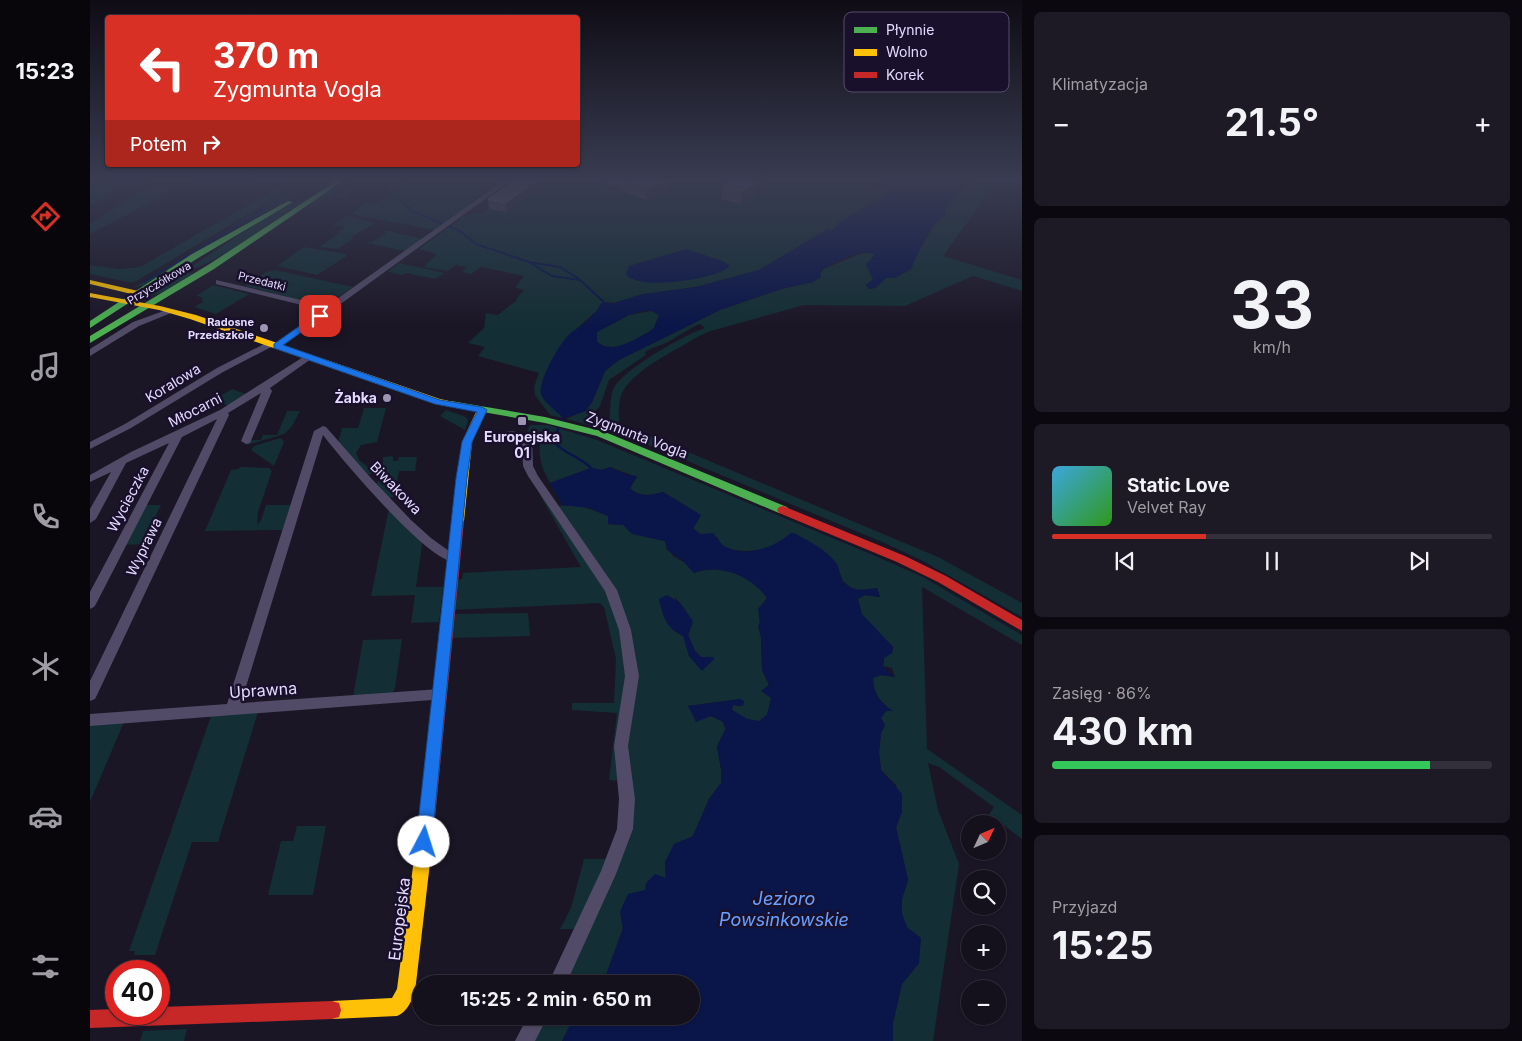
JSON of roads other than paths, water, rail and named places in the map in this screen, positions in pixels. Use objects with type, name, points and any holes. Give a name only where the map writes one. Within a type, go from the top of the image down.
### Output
[{"type":"street","name":"Przyczółkowa","points":[[90,325],[195,256],[240,230]]},
{"type":"street","name":"Przyczółkowa","points":[[90,340],[211,267],[267,230]]},
{"type":"street","name":"Koralowa","points":[[90,446],[133,423],[220,370],[274,345],[329,309],[441,230]]},
{"type":"street","points":[[195,256],[184,269],[185,272],[193,272],[211,267]]},
{"type":"street","name":"Zygmunta Vogla","points":[[90,282],[156,299],[176,306],[194,317]]},
{"type":"street","name":"Przedatki","points":[[219,282],[329,309]]},
{"type":"street","name":"Zygmunta Vogla","points":[[90,295],[194,317],[438,402],[545,420],[617,440],[893,555],[942,579],[1022,626]]},
{"type":"street","name":"Przyczółkowa","points":[[90,354],[136,324],[172,311]]},
{"type":"street","name":"Młocarni","points":[[90,479],[122,461],[223,412],[265,387],[308,357]]},
{"type":"street","points":[[246,441],[267,391],[265,387]]},
{"type":"street","name":"Europejska","points":[[90,1020],[203,1017],[397,1007],[406,992],[411,965],[467,442],[482,410]]},
{"type":"street","name":"Wyprawa","points":[[90,695],[220,423],[223,412]]},
{"type":"street","name":"Biwakowa","points":[[232,710],[265,610],[318,433],[323,429],[348,460],[405,521],[445,556],[454,558]]},
{"type":"street","points":[[511,434],[523,436],[527,439],[528,466],[533,476],[611,590],[625,630],[632,676],[621,746],[628,799],[625,829],[608,874],[561,975]]},
{"type":"street","name":"Wycieczka","points":[[90,604],[178,435]]},
{"type":"street","points":[[90,519],[122,461]]},
{"type":"street","name":"Uprawna","points":[[90,720],[440,695]]},
{"type":"street","points":[[524,1041],[534,1025]]},
{"type":"water","points":[[827,230],[931,230],[911,269],[895,278],[886,278],[875,288],[869,289],[866,285],[873,279],[866,264],[875,255],[863,253],[849,256],[824,269],[820,272],[821,277],[813,282],[781,289],[720,310],[619,360],[605,371],[592,402],[586,411],[564,418],[542,396],[543,380],[562,343],[567,336],[592,316],[601,303],[614,303],[643,294],[696,287],[759,270]],"holes":[[[643,311],[652,311],[659,315],[654,328],[630,342],[616,347],[603,346],[597,342],[597,332],[629,315]]]},
{"type":"water","points":[[686,249],[723,261],[730,266],[723,271],[702,278],[662,283],[641,282],[628,277],[626,273],[629,266]]},
{"type":"water","name":"Jezioro Powsinkowskie","points":[[610,467],[627,475],[637,476],[630,488],[637,493],[650,495],[663,492],[701,515],[693,529],[700,534],[713,533],[720,543],[726,547],[734,550],[752,551],[777,543],[791,533],[794,533],[832,558],[846,585],[859,590],[877,588],[880,597],[865,595],[858,599],[862,614],[893,647],[892,653],[884,658],[883,666],[895,677],[881,675],[873,678],[878,697],[893,711],[886,711],[881,718],[885,725],[881,733],[879,752],[881,770],[902,794],[902,812],[896,827],[908,880],[902,899],[902,914],[907,927],[921,938],[919,963],[902,984],[893,1023],[893,1041],[562,1041],[570,1025],[700,1025],[700,975],[606,975],[623,928],[620,912],[628,894],[645,890],[646,883],[655,874],[666,878],[665,862],[674,844],[693,836],[709,799],[721,783],[721,769],[717,746],[726,728],[722,721],[711,716],[696,722],[688,706],[740,699],[744,701],[743,706],[733,705],[732,710],[747,719],[759,721],[767,715],[771,698],[761,691],[769,685],[762,670],[761,637],[758,626],[760,622],[758,609],[767,598],[753,583],[734,574],[714,570],[694,573],[684,562],[667,550],[665,541],[632,534],[623,525],[608,524],[608,516],[590,508],[562,505],[550,483],[591,468],[602,470]]},
{"type":"water","points":[[667,595],[679,602],[693,621],[688,635],[695,651],[701,657],[713,657],[714,659],[702,671],[689,656],[683,636],[669,626],[664,617],[659,599]]},
{"type":"waterway","points":[[144,282],[231,230]]},
{"type":"waterway","points":[[457,230],[476,244],[529,262]]},
{"type":"waterway","points":[[529,262],[560,267],[579,279]]},
{"type":"waterway","points":[[529,262],[552,276],[580,280],[606,304]]},
{"type":"waterway","points":[[564,415],[553,441],[562,450],[581,460],[591,468]]},
{"type":"place","name":"Radosne Przedszkole","points":[[264,328]]},
{"type":"place","name":"Żabka","points":[[387,398]]},
{"type":"place","name":"Europejska 01","points":[[522,421]]}]
